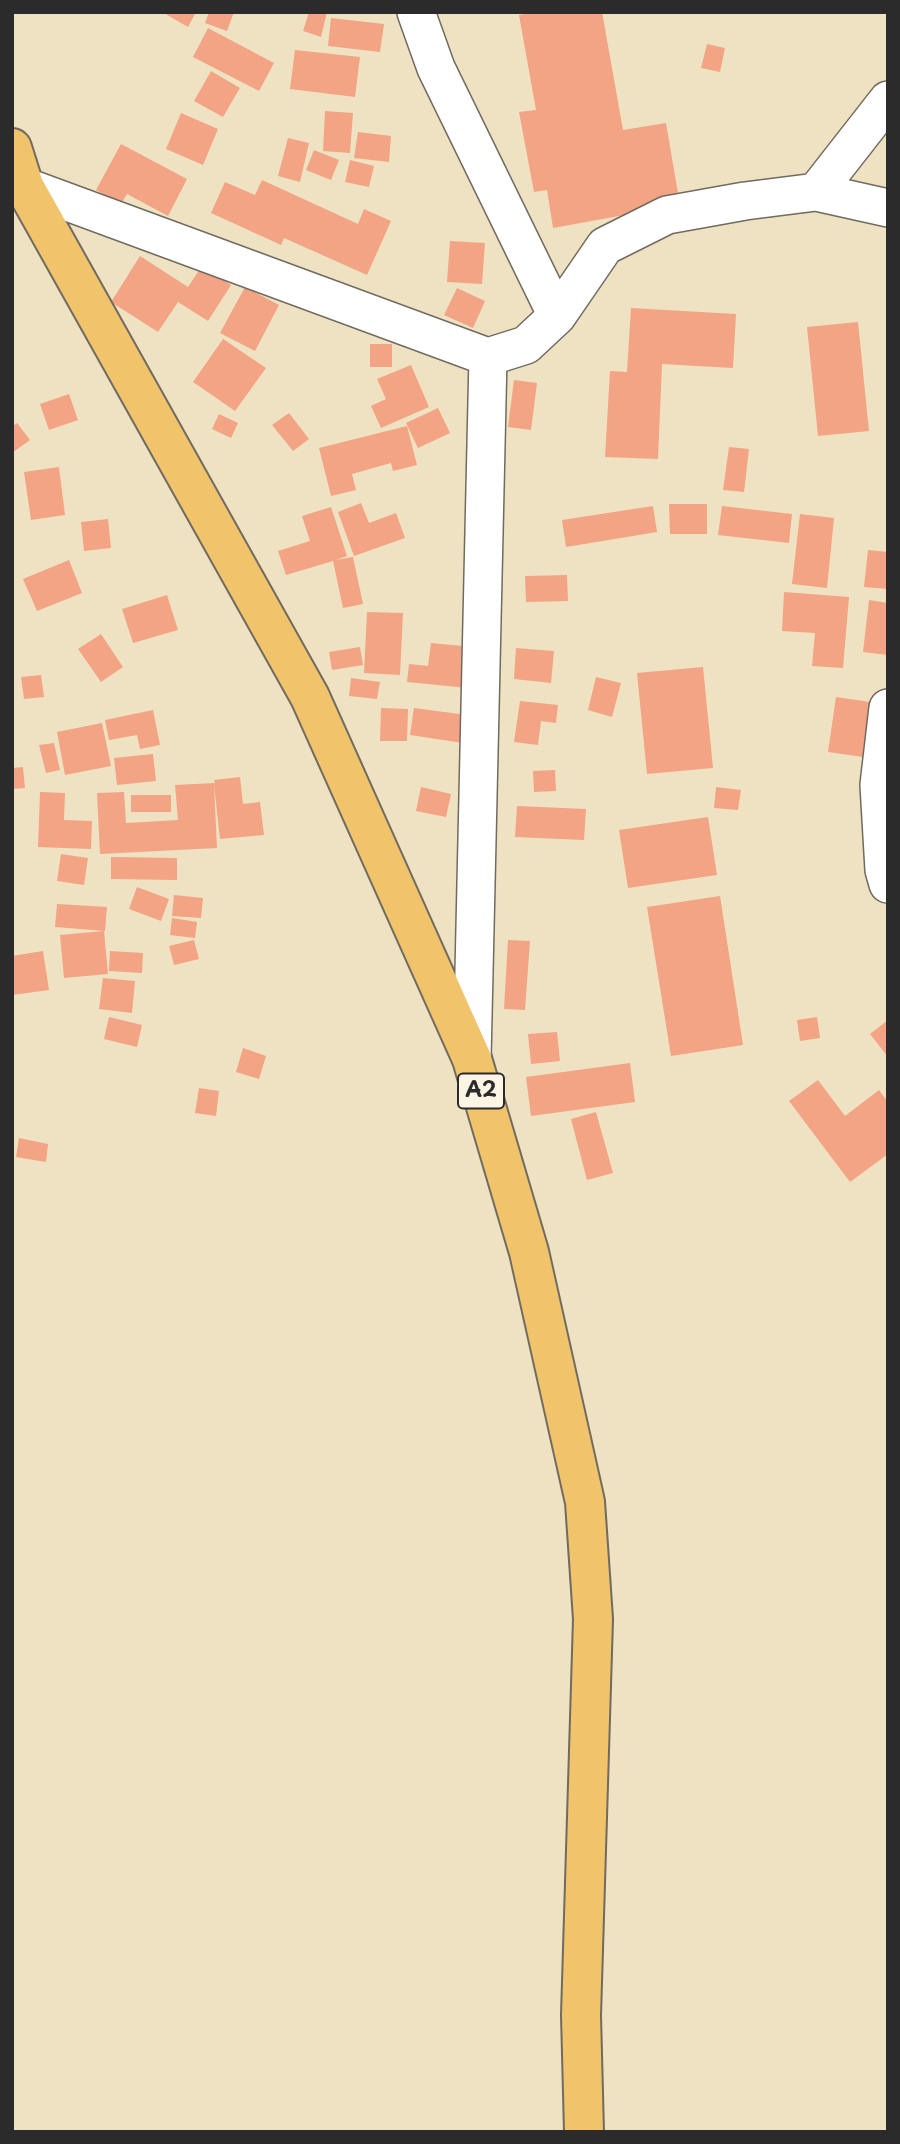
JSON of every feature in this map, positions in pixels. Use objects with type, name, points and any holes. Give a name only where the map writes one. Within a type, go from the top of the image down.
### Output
[{"type":"highway","name":"A2","points":[[12,148],[24,186],[310,697],[472,1059],[529,1252],[585,1502],[593,1619],[581,2015],[583,2132]]},
{"type":"street","points":[[416,12],[436,68],[557,316]]},
{"type":"street","points":[[816,192],[888,100]]},
{"type":"street","points":[[24,186],[488,357],[526,345],[557,316],[605,246],[667,215],[816,192],[888,208]]},
{"type":"street","points":[[472,1059],[488,357]]},
{"type":"street","points":[[888,708],[878,785],[884,870],[888,884]]},
{"type":"building","points":[[162,12],[196,12],[188,27]]},
{"type":"building","points":[[209,12],[234,12],[227,31],[205,23]]},
{"type":"building","points":[[309,12],[327,12],[321,37],[303,31]]},
{"type":"building","points":[[534,12],[602,12],[623,130],[666,123],[680,205],[553,228],[547,190],[534,192],[519,112],[536,110],[519,15]]},
{"type":"building","points":[[331,18],[384,24],[380,52],[328,46]]},
{"type":"building","points":[[208,28],[274,63],[259,91],[193,57]]},
{"type":"building","points":[[707,44],[725,48],[720,72],[701,68]]},
{"type":"building","points":[[295,50],[360,57],[355,97],[290,89]]},
{"type":"building","points":[[211,71],[240,88],[223,117],[194,101]]},
{"type":"building","points":[[325,111],[353,113],[350,153],[323,151]]},
{"type":"building","points":[[181,113],[218,129],[203,165],[166,149]]},
{"type":"building","points":[[358,132],[391,136],[389,162],[354,158]]},
{"type":"building","points":[[288,138],[309,143],[300,182],[278,176]]},
{"type":"building","points":[[121,144],[187,179],[168,216],[127,194],[121,204],[96,190]]},
{"type":"building","points":[[314,150],[339,160],[331,180],[306,170]]},
{"type":"building","points":[[350,160],[374,166],[369,187],[345,182]]},
{"type":"building","points":[[262,180],[358,224],[364,209],[391,221],[367,275],[284,238],[281,245],[211,213],[225,182],[255,195]]},
{"type":"building","points":[[450,241],[485,243],[482,284],[447,282]]},
{"type":"building","points":[[140,256],[188,287],[202,266],[231,285],[208,321],[178,302],[158,332],[111,302]]},
{"type":"building","points":[[245,287],[279,305],[255,351],[220,333]]},
{"type":"building","points":[[457,288],[485,301],[473,328],[444,315]]},
{"type":"building","points":[[631,308],[736,314],[733,368],[662,364],[658,459],[605,457],[610,371],[627,372]]},
{"type":"building","points":[[858,322],[869,431],[818,436],[807,327]]},
{"type":"building","points":[[223,339],[266,368],[235,411],[193,382]]},
{"type":"building","points":[[370,344],[392,344],[392,367],[370,367]]},
{"type":"building","points":[[411,365],[429,407],[381,428],[371,406],[386,399],[377,379]]},
{"type":"building","points":[[514,380],[537,383],[531,430],[508,427]]},
{"type":"building","points":[[69,394],[78,420],[49,430],[40,404]]},
{"type":"building","points":[[438,408],[450,433],[418,448],[406,423]]},
{"type":"building","points":[[289,413],[309,439],[293,451],[272,425]]},
{"type":"building","points":[[219,414],[238,423],[231,438],[212,429]]},
{"type":"building","points":[[17,423],[30,440],[12,453],[12,427]]},
{"type":"building","points":[[407,426],[417,465],[393,471],[391,463],[352,474],[356,490],[331,496],[319,448]]},
{"type":"building","points":[[729,447],[749,449],[744,492],[723,490]]},
{"type":"building","points":[[59,467],[65,515],[31,520],[24,472]]},
{"type":"building","points":[[361,503],[369,523],[396,513],[405,538],[354,556],[338,512]]},
{"type":"building","points":[[669,504],[707,504],[707,534],[670,534]]},
{"type":"building","points":[[653,506],[657,532],[566,547],[562,520]]},
{"type":"building","points":[[722,506],[792,514],[789,543],[718,535]]},
{"type":"building","points":[[331,507],[347,556],[336,560],[353,557],[363,604],[343,608],[333,561],[286,575],[278,551],[310,541],[302,516]]},
{"type":"building","points":[[800,514],[834,518],[827,588],[792,584]]},
{"type":"building","points":[[108,519],[111,548],[84,551],[81,522]]},
{"type":"building","points":[[868,550],[888,552],[888,589],[864,587]]},
{"type":"building","points":[[69,560],[82,593],[37,611],[23,579]]},
{"type":"building","points":[[567,575],[568,601],[526,602],[525,576]]},
{"type":"building","points":[[784,592],[849,597],[843,668],[812,666],[815,633],[782,631]]},
{"type":"building","points":[[167,595],[178,630],[133,643],[122,609]]},
{"type":"building","points":[[869,600],[888,603],[888,655],[863,652]]},
{"type":"building","points":[[367,612],[403,613],[400,675],[364,673]]},
{"type":"building","points":[[101,634],[123,667],[101,682],[78,649]]},
{"type":"building","points":[[431,643],[473,647],[468,688],[407,682],[409,664],[428,666]]},
{"type":"building","points":[[360,647],[363,665],[332,670],[329,652]]},
{"type":"building","points":[[516,648],[554,651],[551,683],[514,679]]},
{"type":"building","points":[[703,667],[713,768],[647,774],[637,673]]},
{"type":"building","points":[[41,675],[44,697],[24,699],[21,677]]},
{"type":"building","points":[[596,677],[621,683],[612,717],[588,710]]},
{"type":"building","points":[[351,678],[380,682],[377,699],[349,696]]},
{"type":"building","points":[[836,697],[877,703],[870,758],[828,752]]},
{"type":"building","points":[[520,701],[558,705],[556,723],[541,721],[538,745],[514,742]]},
{"type":"building","points":[[381,708],[408,709],[407,741],[380,741]]},
{"type":"building","points":[[414,708],[467,715],[463,743],[410,735]]},
{"type":"building","points":[[153,710],[160,745],[140,749],[137,735],[109,740],[105,720]]},
{"type":"building","points":[[102,723],[111,766],[65,775],[57,732]]},
{"type":"building","points":[[54,743],[60,770],[46,773],[39,745]]},
{"type":"building","points":[[153,754],[156,781],[117,785],[114,758]]},
{"type":"building","points":[[23,767],[25,788],[12,789],[12,768]]},
{"type":"building","points":[[555,770],[556,791],[534,792],[533,771]]},
{"type":"building","points":[[240,777],[243,804],[260,802],[264,835],[220,839],[214,785],[217,848],[100,854],[97,793],[124,792],[126,823],[178,820],[175,785],[215,783],[214,780]]},
{"type":"building","points":[[421,787],[451,794],[446,817],[416,811]]},
{"type":"building","points":[[716,787],[741,790],[738,810],[714,808]]},
{"type":"building","points":[[40,792],[65,793],[64,820],[92,821],[91,849],[38,847]]},
{"type":"building","points":[[131,795],[171,795],[171,812],[131,812]]},
{"type":"building","points":[[517,806],[586,809],[584,840],[515,837]]},
{"type":"building","points":[[708,817],[717,875],[628,888],[619,830]]},
{"type":"building","points":[[61,854],[88,858],[84,885],[57,881]]},
{"type":"building","points":[[111,857],[177,858],[177,880],[111,879]]},
{"type":"building","points":[[137,887],[169,899],[161,921],[129,909]]},
{"type":"building","points":[[174,895],[203,898],[201,918],[172,916]]},
{"type":"building","points":[[720,896],[743,1045],[671,1056],[647,907]]},
{"type":"building","points":[[57,904],[107,907],[105,931],[55,927]]},
{"type":"building","points":[[172,918],[197,922],[195,938],[170,935]]},
{"type":"building","points":[[104,931],[108,974],[64,978],[60,935]]},
{"type":"building","points":[[194,940],[199,959],[174,965],[169,946]]},
{"type":"building","points":[[508,940],[530,941],[525,1010],[504,1009]]},
{"type":"building","points":[[43,951],[49,990],[12,995],[12,956]]},
{"type":"building","points":[[110,951],[143,953],[142,973],[109,971]]},
{"type":"building","points":[[103,978],[135,981],[132,1013],[99,1009]]},
{"type":"building","points":[[109,1017],[142,1025],[137,1047],[104,1039]]},
{"type":"building","points":[[817,1017],[820,1038],[800,1041],[797,1020]]},
{"type":"building","points":[[888,1020],[888,1057],[870,1034]]},
{"type":"building","points":[[557,1032],[560,1061],[531,1064],[528,1034]]},
{"type":"building","points":[[243,1048],[266,1056],[259,1079],[236,1072]]},
{"type":"building","points":[[630,1063],[635,1102],[531,1116],[526,1077]]},
{"type":"building","points":[[818,1080],[845,1116],[879,1090],[888,1102],[888,1154],[850,1182],[789,1101]]},
{"type":"building","points":[[199,1088],[219,1091],[216,1116],[195,1113]]},
{"type":"building","points":[[596,1112],[613,1173],[587,1180],[571,1119]]},
{"type":"building","points":[[19,1138],[48,1144],[46,1162],[16,1157]]}]
